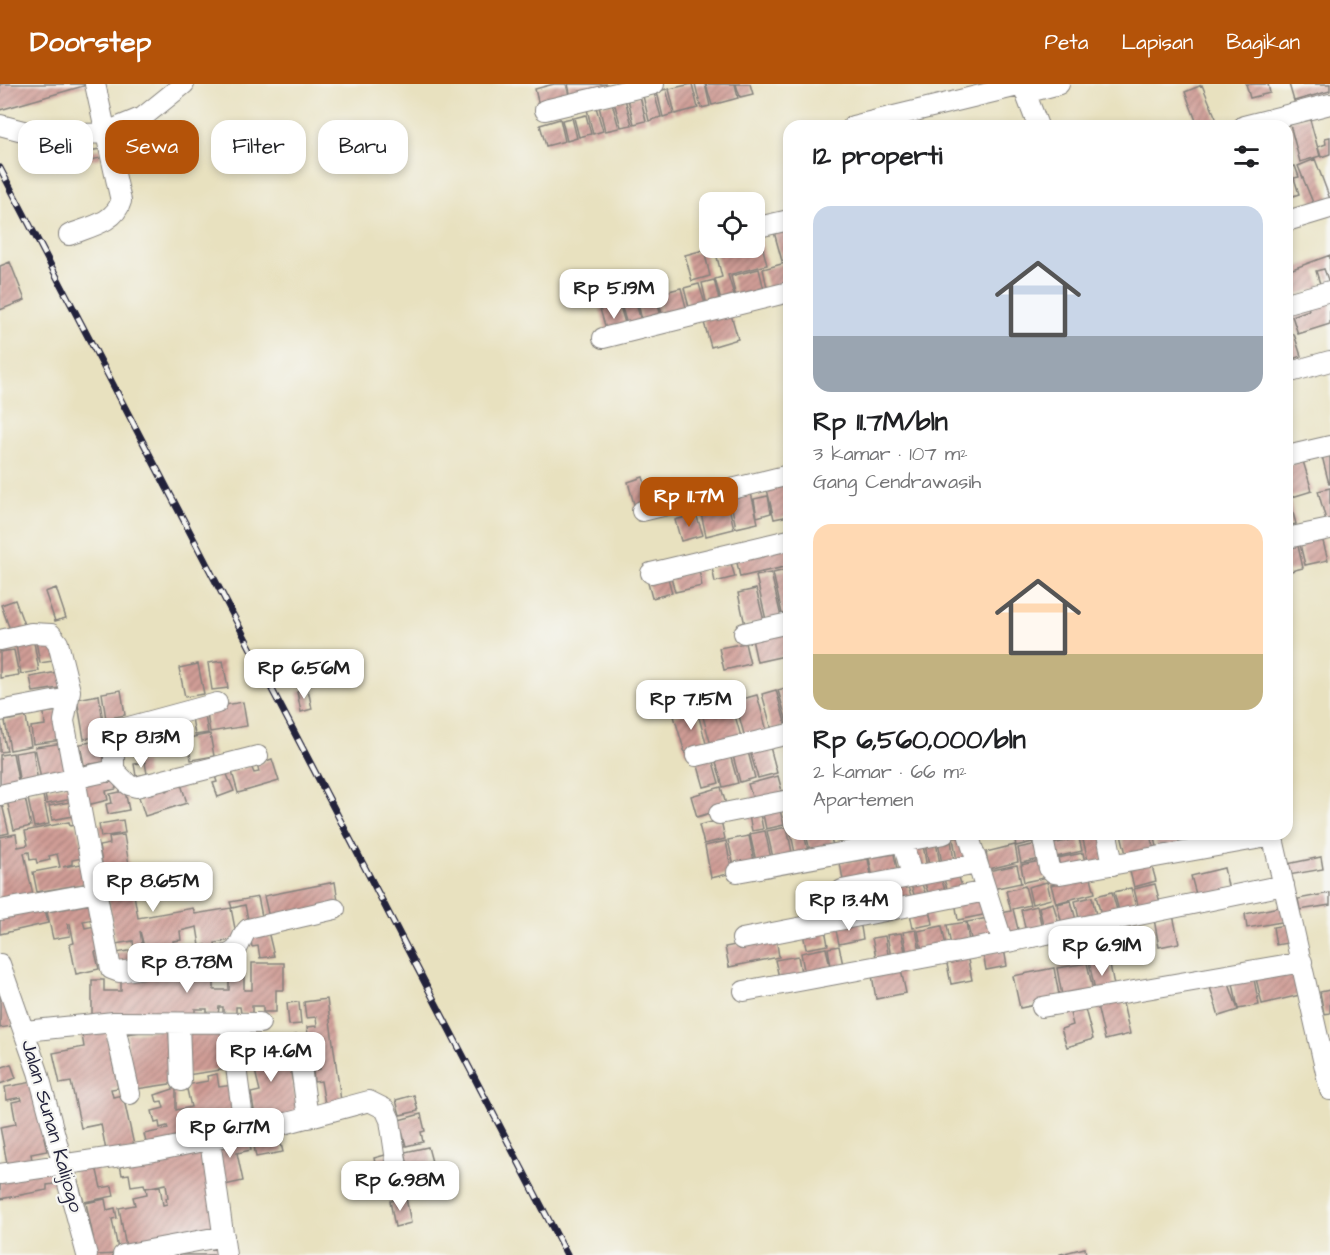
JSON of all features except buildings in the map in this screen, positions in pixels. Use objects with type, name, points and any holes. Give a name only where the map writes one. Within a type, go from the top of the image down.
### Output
[{"type":"street","points":[[69,235],[111,218],[119,209],[121,201],[104,133],[95,84]]},
{"type":"street","points":[[0,125],[42,136],[104,133],[143,117],[184,84]]},
{"type":"street","points":[[545,110],[654,84]]},
{"type":"street","points":[[879,120],[1023,87],[1059,84]]},
{"type":"street","points":[[1023,87],[1036,120]]},
{"type":"street","points":[[1267,120],[1330,104]]},
{"type":"street","points":[[1293,219],[1330,208]]},
{"type":"street","points":[[765,225],[783,221]]},
{"type":"street","points":[[1293,301],[1330,291]]},
{"type":"street","points":[[603,338],[783,293]]},
{"type":"street","points":[[1293,371],[1330,361]]},
{"type":"street","points":[[1293,455],[1330,446]]},
{"type":"street","points":[[642,511],[783,476]]},
{"type":"street","points":[[1293,537],[1330,528]]},
{"type":"street","points":[[651,573],[783,541]]},
{"type":"street","points":[[744,633],[783,624]]},
{"type":"street","points":[[0,640],[31,633],[55,636],[70,691],[64,721],[111,969],[119,972],[234,953],[241,946],[245,931],[248,929],[335,909]]},
{"type":"street","points":[[0,711],[69,698]]},
{"type":"street","points":[[217,703],[114,731],[114,770],[129,784],[136,787],[258,756]]},
{"type":"street","points":[[696,756],[783,735]]},
{"type":"street","points":[[0,795],[114,770]]},
{"type":"street","points":[[719,814],[783,801]]},
{"type":"street","points":[[737,872],[913,840]]},
{"type":"street","points":[[970,840],[1003,943]]},
{"type":"street","points":[[1043,840],[1050,868],[1054,873],[1113,865],[1246,840]]},
{"type":"street","points":[[1108,840],[1113,865]]},
{"type":"street","points":[[1274,840],[1330,1090]]},
{"type":"street","points":[[903,842],[912,876]]},
{"type":"street","points":[[842,890],[977,864]]},
{"type":"street","points":[[744,992],[1003,943],[1284,885]]},
{"type":"street","points":[[741,939],[986,891]]},
{"type":"street","points":[[0,910],[98,892]]},
{"type":"street","points":[[1042,1007],[1302,962]]},
{"type":"street","name":"Jalan Sunan Kalijogo","points":[[0,964],[25,1031],[64,1162],[87,1255]]},
{"type":"street","points":[[114,1022],[130,1094]]},
{"type":"street","points":[[25,1031],[114,1022],[260,1023]]},
{"type":"street","points":[[179,1023],[181,1081]]},
{"type":"street","points":[[230,1023],[246,1133]]},
{"type":"street","points":[[298,1045],[308,1118]]},
{"type":"street","points":[[0,1174],[64,1162],[154,1151],[246,1133],[369,1101],[385,1108],[390,1120],[398,1174]]},
{"type":"street","points":[[123,1255],[225,1246],[210,1140]]},
{"type":"railway","points":[[0,168],[567,1255]]}]
